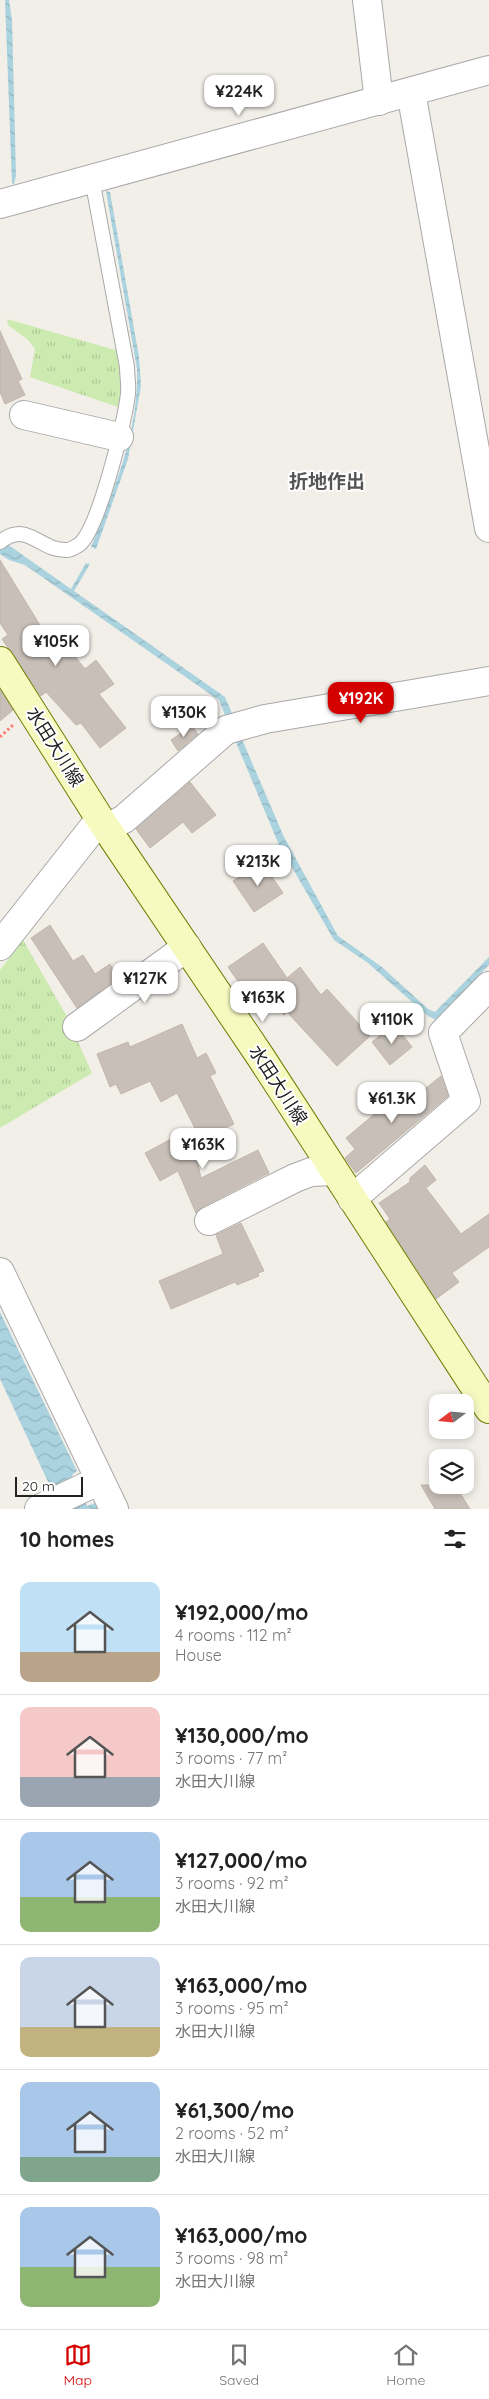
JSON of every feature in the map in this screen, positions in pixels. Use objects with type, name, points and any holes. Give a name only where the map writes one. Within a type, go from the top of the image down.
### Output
[{"type":"main road","name":"水田大川線","points":[[0,661],[104,823],[260,1056],[489,1409]]},
{"type":"street","points":[[367,0],[379,101]]},
{"type":"street","points":[[0,204],[489,70]]},
{"type":"street","points":[[411,92],[489,528]]},
{"type":"street","points":[[24,415],[119,437]]},
{"type":"street","points":[[0,946],[104,823],[124,819],[226,730],[265,719],[489,681]]},
{"type":"street","points":[[78,1027],[187,947]]},
{"type":"street","points":[[352,1199],[466,1101],[443,1033],[489,986]]},
{"type":"street","points":[[209,1221],[295,1178],[311,1172],[334,1171]]},
{"type":"street","points":[[0,1272],[95,1482],[114,1509]]},
{"type":"street","points":[[45,1506],[95,1482]]},
{"type":"lane","points":[[0,542],[8,535],[20,532],[55,547],[68,550],[80,544],[93,521],[113,462],[128,393],[127,367],[92,179]]},
{"type":"green space","points":[[7,319],[119,351],[123,384],[118,407],[30,377],[35,349],[28,340],[8,325]]},
{"type":"green space","points":[[23,940],[66,1015],[92,1073],[0,1128],[0,970]]},
{"type":"water","points":[[5,0],[9,0],[12,20],[16,176],[14,184],[12,183]]},
{"type":"water","points":[[106,191],[110,192],[139,357],[141,386],[128,459],[96,549],[91,547],[123,460],[134,415],[137,392],[137,369]]},
{"type":"water","points":[[0,539],[71,589],[86,563],[90,564],[74,591],[225,697],[234,718],[227,720],[219,700],[25,565],[9,560],[0,554]]},
{"type":"water","points":[[241,737],[284,837],[338,936],[382,967],[428,1009],[435,1012],[489,957],[489,965],[441,1014],[442,1019],[438,1021],[428,1016],[368,963],[334,940],[279,845],[235,740]]},
{"type":"water","points":[[0,1312],[77,1471],[72,1475],[87,1506],[95,1503],[98,1509],[68,1509],[54,1483],[50,1486],[0,1379]]},
{"type":"building","points":[[0,331],[22,379],[18,381],[25,395],[5,404],[0,392]]},
{"type":"building","points":[[0,560],[46,635],[53,629],[85,669],[96,660],[114,684],[99,694],[126,728],[100,748],[81,723],[76,725],[46,692],[41,696],[2,639],[8,635],[0,623]]},
{"type":"building","points":[[0,690],[13,710],[0,721]]},
{"type":"building","points":[[192,726],[198,734],[178,751],[171,740]]},
{"type":"building","points":[[190,782],[216,815],[192,833],[183,822],[150,848],[136,829]]},
{"type":"building","points":[[262,862],[283,893],[254,912],[233,881]]},
{"type":"building","points":[[50,925],[73,961],[83,955],[95,974],[110,964],[118,978],[77,1008],[31,938]]},
{"type":"building","points":[[263,943],[287,978],[300,967],[321,995],[327,989],[370,1036],[337,1066],[287,1012],[284,1015],[265,990],[251,1000],[228,967]]},
{"type":"building","points":[[182,1024],[197,1058],[206,1053],[216,1073],[210,1076],[234,1124],[201,1140],[177,1093],[161,1102],[150,1081],[121,1094],[116,1084],[110,1087],[97,1054],[128,1042],[130,1047]]},
{"type":"building","points":[[394,1024],[412,1047],[390,1065],[372,1042]]},
{"type":"building","points":[[441,1076],[448,1096],[356,1173],[345,1158],[355,1149],[346,1138],[402,1091],[410,1101]]},
{"type":"building","points":[[190,1129],[201,1178],[258,1150],[269,1173],[202,1207],[196,1213],[178,1171],[160,1181],[145,1153]]},
{"type":"building","points":[[425,1165],[436,1180],[426,1188],[461,1234],[489,1214],[489,1247],[452,1273],[459,1282],[436,1299],[386,1222],[390,1219],[379,1203],[410,1182],[410,1178]]},
{"type":"building","points":[[241,1223],[264,1271],[258,1273],[259,1276],[237,1285],[235,1282],[171,1309],[159,1281],[223,1254],[216,1235]]},
{"type":"building","points":[[421,1485],[429,1485],[429,1494],[461,1494],[470,1509],[435,1509]]},
{"type":"district","name":"折地作出","points":[[327,481]]}]
